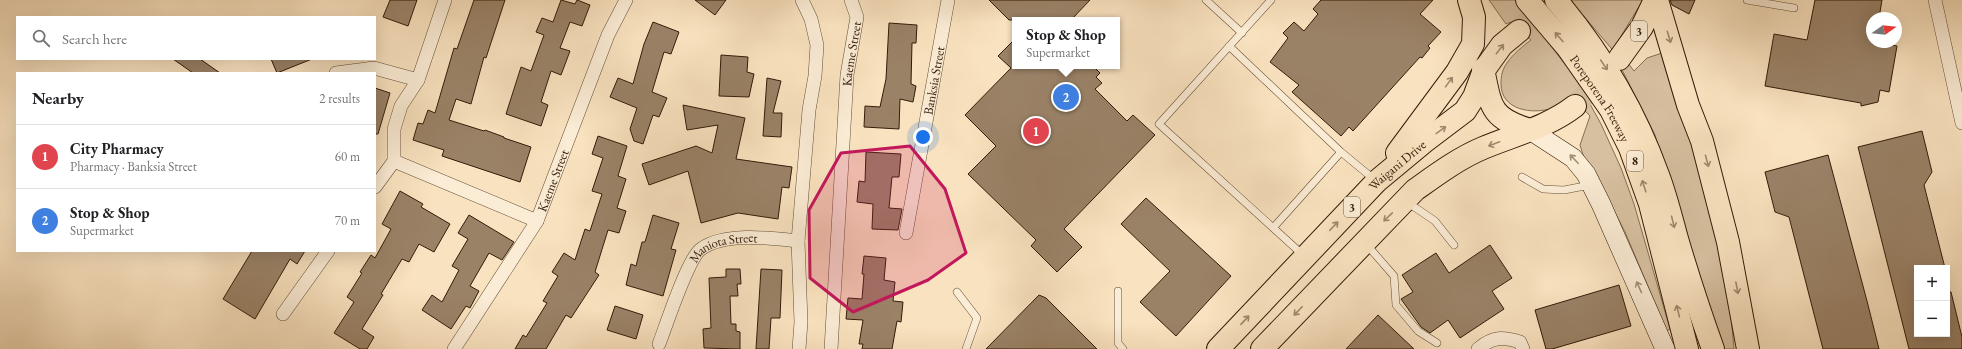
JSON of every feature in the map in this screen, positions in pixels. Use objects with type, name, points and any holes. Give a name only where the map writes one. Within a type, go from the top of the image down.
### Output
[{"type":"highway","points":[[1469,0],[1474,17],[1473,44],[1484,70],[1486,86],[1494,109],[1500,117],[1517,126],[1530,130]]},
{"type":"highway","name":"Poreporena Freeway","points":[[1527,0],[1567,47],[1611,110],[1630,148],[1650,204],[1687,349]]},
{"type":"highway","name":"Poreporena Freeway","points":[[1556,0],[1573,20],[1614,81],[1642,135],[1669,207],[1695,298],[1713,349]]},
{"type":"highway","points":[[1656,0],[1688,105],[1702,141],[1724,227],[1748,349]]},
{"type":"highway","name":"3","points":[[1619,59],[1642,27],[1656,0]]},
{"type":"highway","name":"Waigani Drive","points":[[1218,349],[1377,182],[1424,142],[1465,111],[1474,97],[1484,70],[1502,45],[1519,31]]},
{"type":"highway","points":[[1377,182],[1457,72],[1473,44]]},
{"type":"highway","points":[[1266,348],[1364,242],[1415,190],[1435,175],[1482,149],[1562,116],[1575,106]]},
{"type":"street","points":[[376,186],[394,161],[392,145],[400,106],[418,80],[444,0]]},
{"type":"street","name":"Kaeme Street","points":[[454,349],[537,221],[608,35],[626,0]]},
{"type":"street","points":[[799,349],[801,322],[798,241],[817,45],[811,19],[802,0]]},
{"type":"street","name":"Kaeme Street","points":[[832,349],[847,75],[857,16],[851,0]]},
{"type":"street","name":"Banksia Street","points":[[906,232],[948,0]]},
{"type":"street","points":[[1935,0],[1962,123]]},
{"type":"street","points":[[344,72],[374,68],[418,80]]},
{"type":"street","points":[[1530,130],[1574,158],[1586,174],[1665,349]]},
{"type":"street","points":[[394,161],[537,221]]},
{"type":"street","name":"Maniota Street","points":[[659,344],[692,262],[700,250],[711,244],[734,239],[769,237],[798,241]]},
{"type":"street","points":[[283,314],[327,252]]},
{"type":"street","points":[[1478,349],[1486,342],[1504,337],[1520,342],[1522,349]]},
{"type":"lane","points":[[1206,0],[1242,33]]},
{"type":"lane","points":[[1271,0],[1159,124],[1304,257]]},
{"type":"lane","points":[[1748,0],[1794,8]]},
{"type":"lane","points":[[1229,46],[1341,152],[1377,182]]},
{"type":"lane","points":[[1273,228],[1341,152]]},
{"type":"lane","points":[[1522,177],[1543,189],[1564,190],[1592,185]]},
{"type":"lane","points":[[1405,200],[1434,221],[1454,245]]},
{"type":"lane","points":[[1364,242],[1394,276],[1396,305],[1418,331],[1437,343]]},
{"type":"lane","points":[[1118,291],[1118,343],[1123,349]]},
{"type":"lane","points":[[957,292],[977,318],[966,349]]},
{"type":"highlighted area","points":[[910,146],[945,189],[966,253],[928,280],[853,312],[810,278],[809,210],[841,153]]},
{"type":"shaded area","points":[[1489,0],[1515,0],[1575,77],[1601,124],[1621,168],[1634,204],[1670,329],[1667,331],[1625,232],[1605,193],[1584,158],[1580,145],[1590,116],[1571,96],[1556,107],[1536,111],[1519,108],[1506,100],[1502,93],[1501,84],[1505,66],[1512,56],[1531,40],[1511,22],[1506,24]]},
{"type":"shaded area","points":[[1570,0],[1643,0],[1615,46],[1634,71],[1647,58],[1662,53],[1703,171],[1730,305],[1734,349],[1718,349],[1655,135],[1611,48]]},
{"type":"building","points":[[390,0],[417,0],[408,26],[383,17]]},
{"type":"building","points":[[474,0],[505,0],[486,58],[484,57],[471,104],[456,99],[449,120],[484,131],[485,130],[531,147],[520,182],[442,156],[444,150],[413,140],[418,123],[423,124],[428,110],[435,113],[454,48],[457,49]]},
{"type":"building","points":[[561,0],[575,4],[577,0],[590,5],[582,26],[570,22],[560,48],[570,51],[561,75],[551,71],[541,102],[548,105],[541,126],[506,114],[521,67],[531,71],[544,35],[536,32],[542,18],[553,22]]},
{"type":"building","points":[[695,0],[726,0],[715,15]]},
{"type":"building","points":[[989,0],[1090,0],[1074,17],[1012,17],[1012,20],[1009,20]]},
{"type":"building","points":[[1321,0],[1433,0],[1420,14],[1441,32],[1428,46],[1430,48],[1422,58],[1420,57],[1353,131],[1349,127],[1341,136],[1292,92],[1299,85],[1270,62],[1288,38],[1283,33],[1294,22],[1304,31],[1318,14],[1313,9]]},
{"type":"building","points":[[1670,0],[1695,0],[1689,14],[1672,5]]},
{"type":"building","points":[[1815,0],[1882,0],[1880,12],[1866,12],[1866,48],[1897,48],[1889,92],[1880,90],[1878,102],[1861,106],[1861,103],[1765,86],[1774,34],[1807,40]]},
{"type":"building","points":[[653,22],[679,32],[671,54],[664,52],[652,92],[667,98],[659,117],[653,115],[643,144],[634,141],[630,129],[637,108],[610,97],[618,78],[633,84],[644,44]]},
{"type":"building","points":[[889,23],[917,25],[916,43],[912,43],[911,84],[916,86],[913,102],[900,99],[899,129],[864,127],[865,106],[880,107],[886,79]]},
{"type":"building","points":[[1012,42],[1012,69],[1096,69],[1100,73],[1096,77],[1102,83],[1095,89],[1127,121],[1133,115],[1155,135],[1064,229],[1082,247],[1057,272],[1031,246],[1036,240],[968,174],[996,146],[965,115],[1011,68],[998,56]]},
{"type":"building","points":[[721,55],[748,57],[747,72],[754,74],[749,97],[719,96]]},
{"type":"building","points":[[174,60],[201,60],[219,72],[192,72]]},
{"type":"building","points":[[271,60],[310,60],[280,72],[277,72]]},
{"type":"building","points":[[767,78],[781,81],[773,113],[782,113],[781,137],[763,136]]},
{"type":"building","points":[[376,88],[390,93],[378,134],[376,134]]},
{"type":"building","points":[[683,105],[745,118],[736,159],[792,167],[789,188],[782,187],[778,219],[738,213],[701,223],[688,171],[649,185],[642,164],[696,146],[712,153],[718,125],[687,130]]},
{"type":"building","points":[[1922,131],[1932,172],[1924,185],[1944,265],[1914,265],[1914,337],[1950,337],[1951,292],[1962,337],[1962,349],[1909,349],[1858,147]]},
{"type":"building","points":[[598,136],[627,146],[618,176],[626,179],[617,208],[626,211],[619,233],[608,230],[595,272],[599,275],[571,318],[566,315],[546,349],[515,349],[523,335],[526,337],[547,303],[543,301],[558,276],[552,272],[564,253],[575,260],[585,229],[590,231],[602,194],[592,191],[603,158],[592,154]]},
{"type":"building","points":[[866,152],[901,154],[899,177],[892,177],[889,208],[902,209],[898,230],[872,229],[873,204],[857,202],[859,181],[865,182]]},
{"type":"building","points":[[1828,155],[1879,349],[1823,349],[1789,217],[1775,212],[1765,172]]},
{"type":"building","points":[[400,191],[423,204],[421,207],[450,224],[434,252],[419,244],[409,262],[402,259],[381,294],[383,295],[362,329],[374,337],[367,349],[360,349],[334,333],[354,302],[347,297],[362,273],[360,272],[371,255],[375,258],[391,229],[382,224]]},
{"type":"building","points":[[1146,198],[1231,276],[1176,336],[1140,302],[1170,271],[1121,224]]},
{"type":"building","points":[[469,215],[514,242],[502,260],[489,253],[470,286],[479,291],[470,308],[466,306],[451,329],[422,310],[432,295],[442,302],[459,270],[452,266],[468,239],[458,233]]},
{"type":"building","points":[[653,215],[679,223],[671,249],[676,250],[663,296],[626,285],[631,264],[636,266],[642,242],[645,242]]},
{"type":"building","points":[[1490,245],[1512,278],[1492,291],[1504,309],[1460,338],[1448,320],[1430,333],[1421,327],[1401,299],[1413,292],[1402,275],[1436,253],[1449,273]]},
{"type":"building","points":[[251,252],[304,252],[297,264],[290,259],[255,319],[223,299]]},
{"type":"building","points":[[864,256],[886,258],[884,280],[895,282],[893,301],[903,302],[901,322],[897,321],[892,349],[862,349],[863,344],[859,344],[863,320],[846,319],[848,298],[862,299]]},
{"type":"building","points":[[726,269],[740,269],[741,284],[737,284],[738,296],[730,296],[731,324],[736,324],[736,331],[740,332],[740,349],[704,348],[703,329],[711,328],[709,278],[726,277]]},
{"type":"building","points":[[761,269],[782,270],[780,318],[771,318],[769,349],[756,349]]},
{"type":"building","points":[[1619,285],[1631,326],[1552,349],[1546,349],[1535,310]]},
{"type":"building","points":[[1039,295],[1046,298],[1097,349],[986,349]]},
{"type":"building","points":[[615,306],[643,315],[636,339],[607,330]]},
{"type":"building","points":[[1378,315],[1414,349],[1346,349]]},
{"type":"tunnel","points":[[1519,31],[1546,0]]},
{"type":"tunnel","points":[[1575,106],[1607,71]]},
{"type":"place","name":"Stop & Shop","points":[[1066,97]]},
{"type":"place","name":"City Pharmacy","points":[[1036,131]]}]
